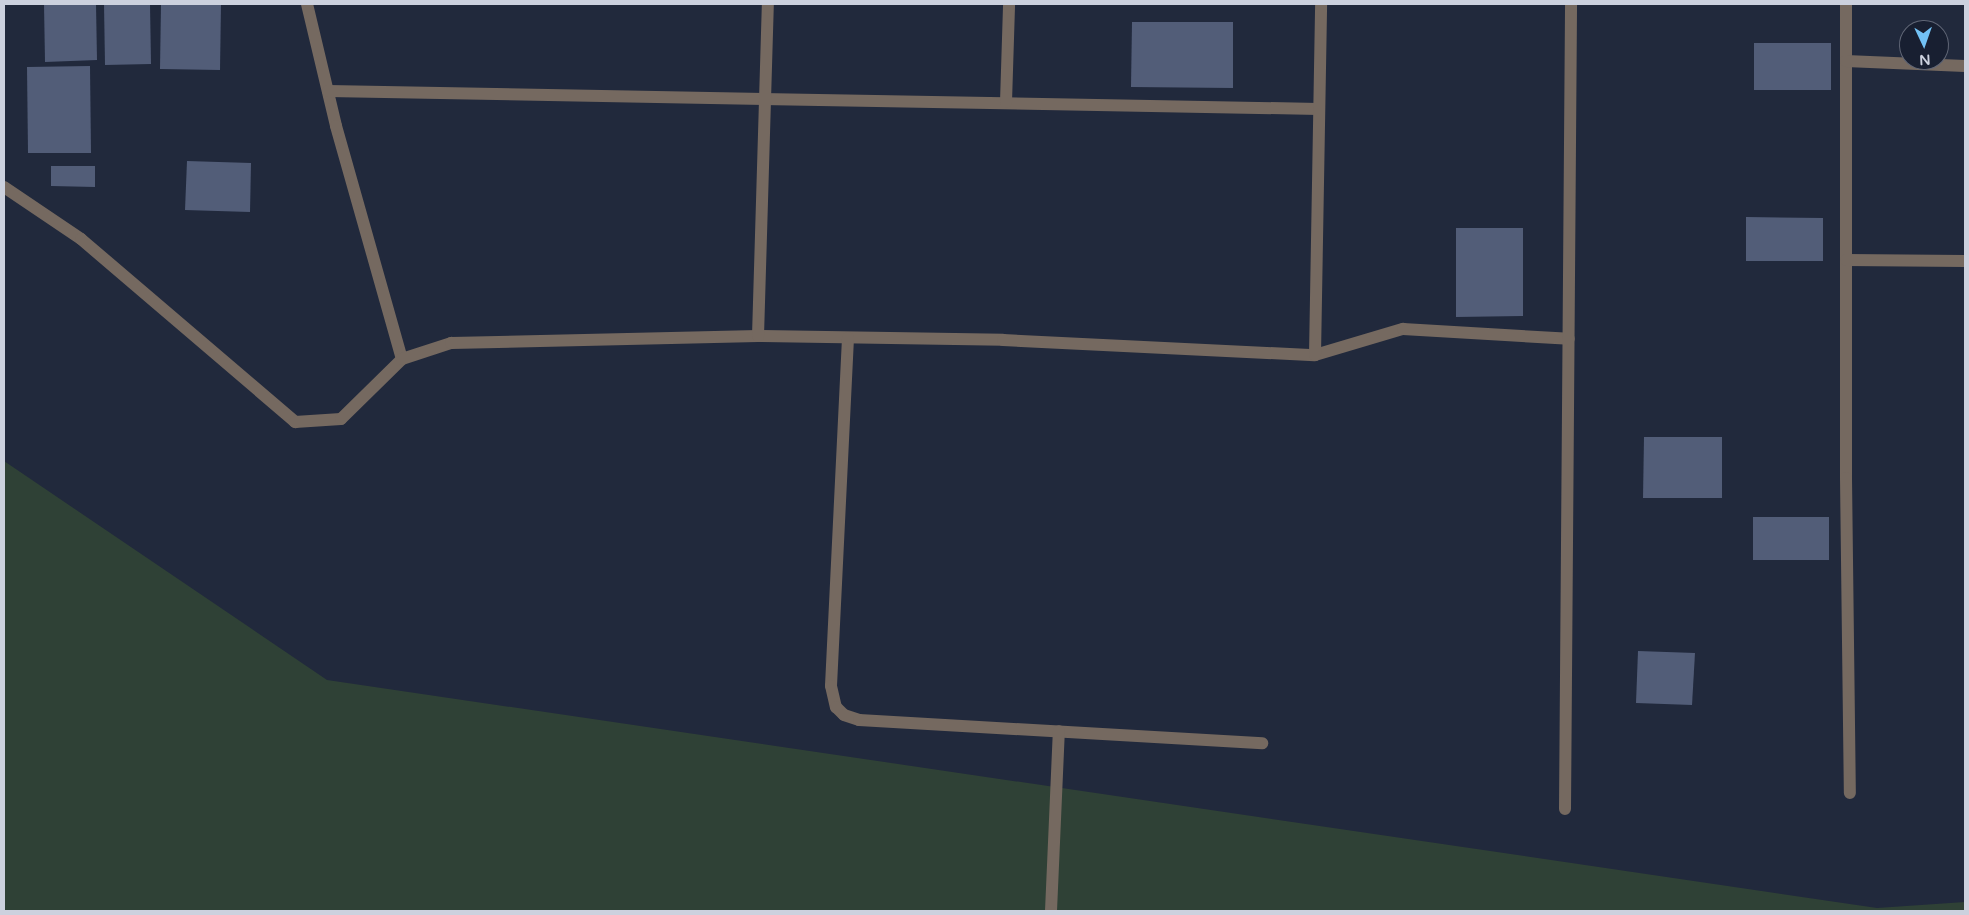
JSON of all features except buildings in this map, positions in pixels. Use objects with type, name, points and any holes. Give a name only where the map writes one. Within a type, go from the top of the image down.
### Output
[{"type":"street","points":[[308,4],[328,91],[402,359]]},
{"type":"street","points":[[758,336],[768,4]]},
{"type":"street","points":[[1006,102],[1009,4]]},
{"type":"street","points":[[1314,356],[1320,4]]},
{"type":"street","points":[[1565,809],[1571,4]]},
{"type":"street","points":[[1846,4],[1850,792]]},
{"type":"street","points":[[1846,61],[1965,66]]},
{"type":"street","points":[[328,91],[765,97],[1319,109]]},
{"type":"street","points":[[4,187],[81,239],[295,422],[341,419],[402,359],[452,343],[758,336],[1003,340],[1314,356],[1403,329],[1569,339]]},
{"type":"street","points":[[1846,260],[1965,261]]},
{"type":"street","points":[[848,338],[831,699],[844,715],[859,720],[1262,743]]},
{"type":"street","points":[[1051,911],[1059,731]]},
{"type":"green space","points":[[4,461],[327,680],[1877,908],[1965,902],[1965,911],[4,911]]}]
